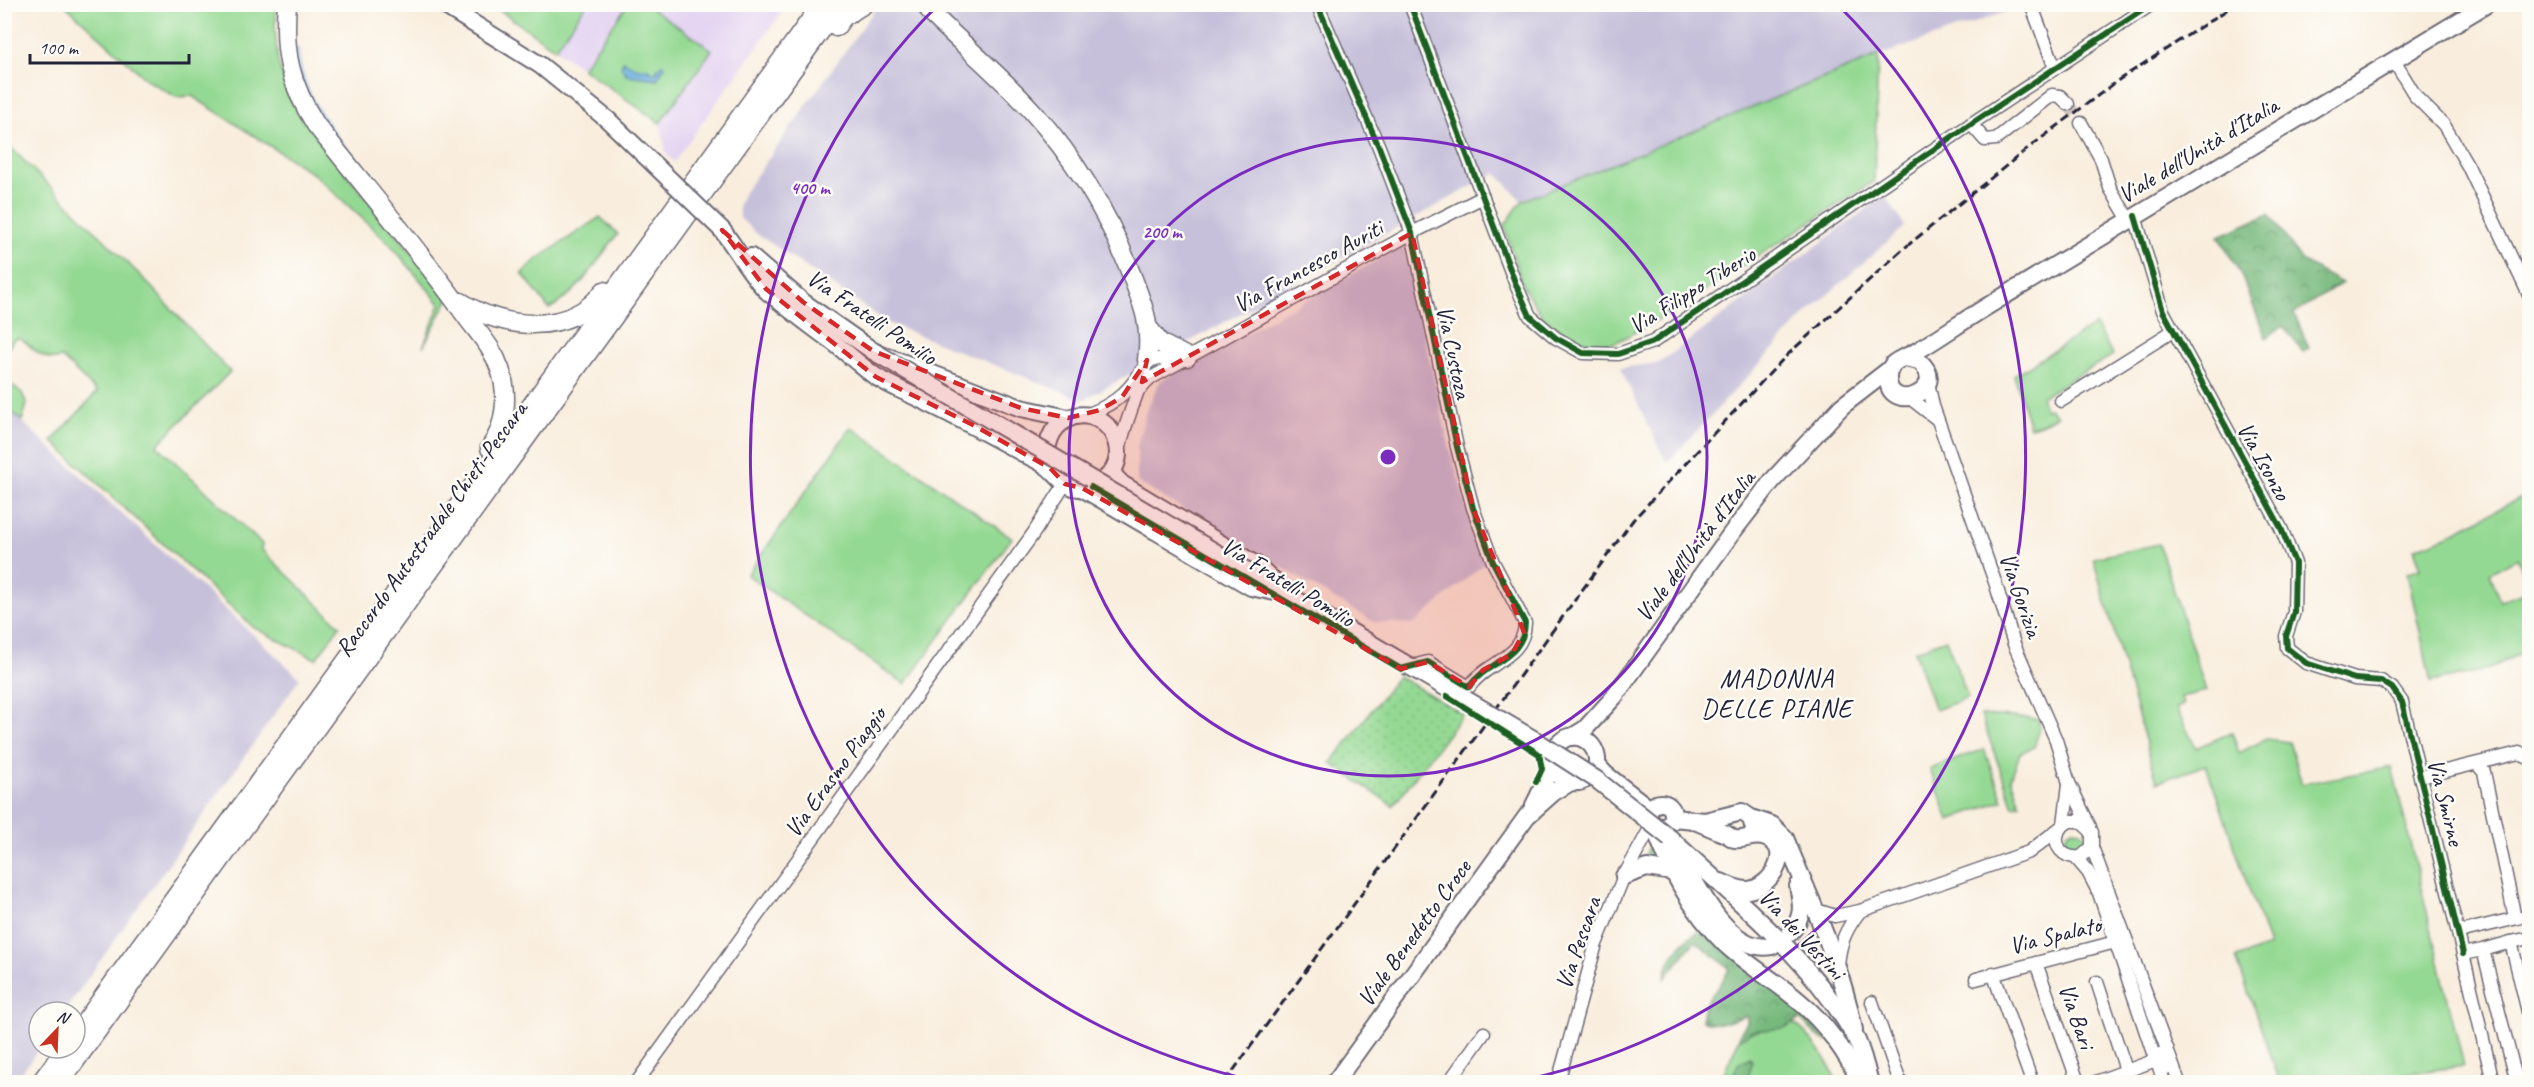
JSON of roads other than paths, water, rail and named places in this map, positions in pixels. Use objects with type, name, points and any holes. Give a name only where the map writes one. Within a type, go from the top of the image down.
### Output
[{"type":"highway","points":[[287,4],[286,53],[301,102],[316,125],[454,297],[491,348],[501,371],[505,395],[504,413],[497,436],[454,499],[452,516]]},
{"type":"highway","name":"Raccordo Autostradale Chieti-Pescara","points":[[87,1019],[822,4]]},
{"type":"highway","name":"Raccordo Autostradale Chieti-Pescara","points":[[60,1083],[840,4]]},
{"type":"highway","points":[[807,50],[827,39],[843,17],[864,4]]},
{"type":"highway","points":[[909,4],[928,9],[1031,110],[1066,152],[1104,213],[1124,255],[1150,330],[1160,343],[1187,357]]},
{"type":"highway","points":[[454,297],[472,309],[497,320],[521,324],[549,323],[566,318],[590,306],[614,279],[634,264]]},
{"type":"highway","points":[[1147,360],[1150,330]]},
{"type":"highway","points":[[41,1083],[57,1060]]},
{"type":"main road","name":"Via Fratelli Pomilio","points":[[442,4],[540,65],[608,120],[722,230],[803,302],[873,351],[1541,743],[1597,780],[1670,838]]},
{"type":"main road","name":"Viale dell'Unità d'Italia","points":[[1904,358],[2487,4]]},
{"type":"main road","points":[[722,230],[766,290],[876,377],[973,425],[1050,468],[1065,484],[1087,487],[1154,530],[1251,587],[1289,595]]},
{"type":"main road","points":[[1927,375],[1919,361],[1904,358],[1890,369],[1888,380],[1903,396],[1922,393],[1927,375],[1931,347],[1937,339]]},
{"type":"main road","points":[[873,351],[980,390],[1021,408],[1095,418],[1105,424],[1113,434],[1118,456],[1106,479],[1087,487]]},
{"type":"main road","name":"Viale dell'Unità d'Italia","points":[[1572,737],[1585,729],[1614,697],[1757,500],[1842,406],[1890,369]]},
{"type":"main road","name":"Viale dell'Unità d'Italia","points":[[1822,430],[1862,399],[1877,394],[1903,396]]},
{"type":"main road","points":[[1050,468],[1046,457],[1046,445],[1054,429],[1076,417]]},
{"type":"main road","points":[[1111,473],[1122,484],[1156,506],[1258,566],[1289,595]]},
{"type":"main road","name":"Viale dell'Unità d'Italia","points":[[1598,766],[1598,733],[1614,697]]},
{"type":"main road","points":[[1531,811],[1552,763],[1555,748],[1564,739],[1572,737],[1586,739],[1598,766],[1652,819],[1666,826],[1673,818],[1695,821],[1714,820],[1742,812],[1750,818],[1753,826],[1747,837]]},
{"type":"main road","points":[[1552,763],[1558,776],[1571,782]]},
{"type":"main road","points":[[1531,811],[1554,792],[1571,782],[1583,781],[1598,766]]},
{"type":"main road","name":"Viale Benedetto Croce","points":[[1335,1083],[1531,811]]},
{"type":"main road","points":[[1726,834],[1724,825],[1732,813]]},
{"type":"main road","name":"Via dei Vestini","points":[[1750,818],[1776,828],[1787,843],[1838,969],[1870,1083]]},
{"type":"main road","points":[[1652,819],[1672,872],[1723,941],[1802,1002],[1836,1041],[1860,1083]]},
{"type":"main road","points":[[1695,821],[1734,839],[1768,838],[1778,848],[1779,862],[1771,876],[1760,886],[1745,890],[1714,879]]},
{"type":"main road","points":[[1670,838],[1722,923],[1746,943],[1755,947],[1772,946]]},
{"type":"main road","name":"Via dei Vestini","points":[[1670,838],[1797,958],[1824,990],[1855,1036]]},
{"type":"main road","points":[[1787,843],[1802,904],[1799,920],[1790,933]]},
{"type":"main road","points":[[1624,876],[1647,868],[1672,872]]},
{"type":"street","name":"Via Custoza","points":[[1317,4],[1379,147],[1412,233],[1456,447],[1473,508],[1493,562],[1525,623],[1524,632],[1512,654],[1483,670],[1469,687]]},
{"type":"street","name":"Via Filippo Tiberio","points":[[1410,4],[1530,316],[1556,339],[1583,353],[1618,354],[1653,342],[1971,124],[2152,4]]},
{"type":"street","points":[[2031,4],[2055,68]]},
{"type":"street","points":[[2394,61],[2416,97],[2444,125],[2498,227],[2529,297]]},
{"type":"street","points":[[1971,124],[1984,140],[1996,138],[2052,95],[2060,96],[2068,104]]},
{"type":"street","name":"Via Isonzo","points":[[2081,123],[2101,159],[2110,188],[2132,218],[2160,306],[2281,528],[2295,563],[2294,612],[2286,636],[2287,648],[2306,663],[2331,669],[2355,679],[2367,680]]},
{"type":"street","name":"Via Francesco Auriti","points":[[1141,388],[1151,378],[1187,357],[1412,233],[1483,197]]},
{"type":"street","points":[[2061,401],[2173,331]]},
{"type":"street","name":"Via Francesco Auriti","points":[[1147,360],[1187,357]]},
{"type":"street","points":[[1118,456],[1125,425],[1141,388],[1147,360]]},
{"type":"street","points":[[1076,417],[1100,410],[1122,397],[1147,360]]},
{"type":"street","name":"Via Gorizia","points":[[1927,375],[1933,406],[1995,582],[2014,644],[2056,740],[2069,783],[2090,828]]},
{"type":"street","points":[[1903,396],[1938,420]]},
{"type":"street","name":"Via Erasmo Piaggio","points":[[637,1083],[1033,534],[1065,484]]},
{"type":"street","name":"Via Fratelli Pomilio","points":[[1087,487],[1401,669],[1428,662],[1469,687]]},
{"type":"street","name":"Via Smirne","points":[[2367,680],[2380,681],[2392,688],[2402,702],[2459,932],[2493,1083]]},
{"type":"street","points":[[2421,777],[2519,753],[2529,759]]},
{"type":"street","points":[[2477,764],[2484,772],[2515,918]]},
{"type":"street","name":"Via Gorizia","points":[[2061,827],[2069,783]]},
{"type":"street","name":"Via Pescara","points":[[1558,1083],[1596,944],[1624,876],[1652,819]]},
{"type":"street","points":[[1816,910],[1835,916],[1860,911],[2029,852],[2061,827],[2075,820],[2090,828],[2094,837],[2092,847],[2164,1083]]},
{"type":"street","points":[[2061,827],[2056,842],[2058,848],[2088,872],[2099,893],[2167,1048],[2178,1083]]},
{"type":"street","points":[[2029,852],[2054,853],[2071,857],[2085,855],[2092,847]]},
{"type":"street","points":[[1838,969],[1840,945],[1847,928],[1860,911]]},
{"type":"street","points":[[2459,932],[2529,915]]},
{"type":"street","points":[[2463,954],[2529,938]]},
{"type":"street","name":"Via Spalato","points":[[1976,979],[2121,940]]},
{"type":"street","points":[[2511,942],[2529,1020]]},
{"type":"street","points":[[2483,950],[2517,1083],[2529,1074]]},
{"type":"street","name":"Via Bari","points":[[2036,963],[2078,1083]]},
{"type":"street","name":"Via Spalato","points":[[1993,973],[2032,1083]]},
{"type":"street","points":[[2097,982],[2126,1070]]},
{"type":"street","points":[[1872,1002],[1900,1083]]},
{"type":"street","points":[[1449,1083],[1484,1033]]},
{"type":"street","points":[[2104,1081],[2126,1070],[2156,1061],[2163,1056],[2167,1048]]},
{"type":"street","points":[[2156,1061],[2169,1065],[2178,1083]]},
{"type":"water","points":[[623,61],[637,68],[647,68],[654,73],[662,64],[665,66],[657,79],[627,75],[621,67]]},
{"type":"waterway","points":[[297,49],[300,70],[318,110],[330,129],[388,197]]},
{"type":"tunnel","points":[[2068,104],[2081,123]]},
{"type":"railway","points":[[1225,1082],[1633,520],[1785,357],[1902,250],[2027,149],[2120,79],[2236,4]]},
{"type":"district","name":"MADONNA DELLE PIANE","points":[[1777,693]]}]
